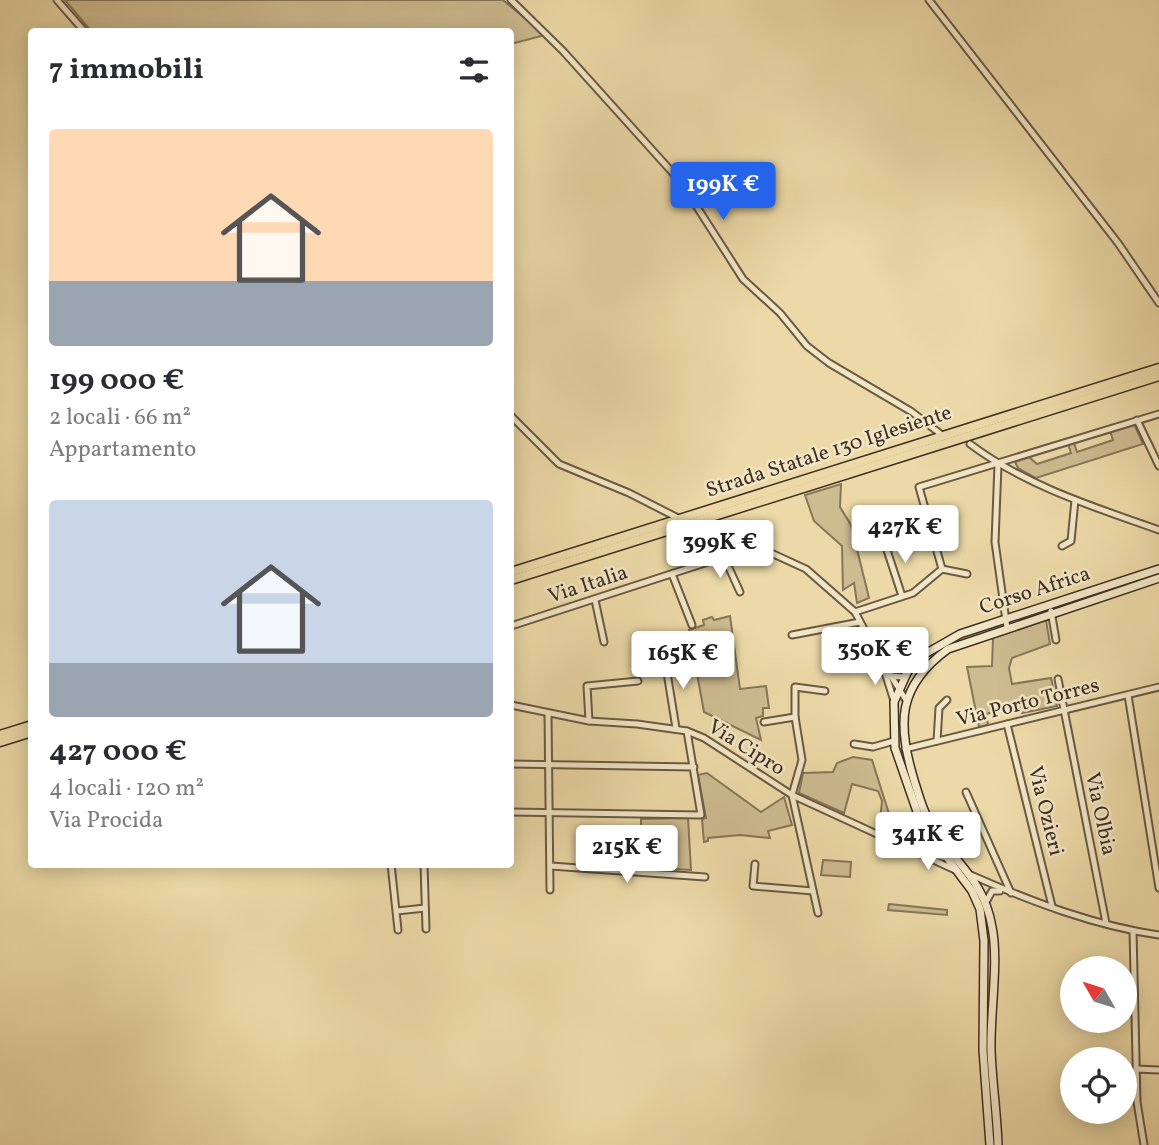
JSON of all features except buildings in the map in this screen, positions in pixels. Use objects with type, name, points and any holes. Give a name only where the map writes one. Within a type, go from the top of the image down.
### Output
[{"type":"main road","name":"Strada Statale 130 Iglesiente","points":[[514,571],[1159,368]]},
{"type":"main road","name":"Strada Statale 130 Iglesiente","points":[[514,579],[1159,376]]},
{"type":"main road","points":[[0,735],[28,726]]},
{"type":"main road","points":[[0,742],[28,733]]},
{"type":"street","points":[[57,0],[82,28]]},
{"type":"street","points":[[511,0],[563,51],[681,182],[743,279],[780,313],[807,346],[829,363],[912,412],[942,435]]},
{"type":"street","points":[[929,0],[1118,243],[1159,303]]},
{"type":"street","points":[[942,569],[919,487],[1159,414]]},
{"type":"street","points":[[514,419],[559,464],[629,493],[678,518]]},
{"type":"street","points":[[1137,421],[1159,466]]},
{"type":"street","points":[[970,444],[998,465],[1074,500],[1159,530]]},
{"type":"street","points":[[998,465],[995,542],[1006,623]]},
{"type":"street","points":[[1062,546],[1071,541],[1074,500]]},
{"type":"street","points":[[699,520],[806,569],[855,612],[881,663],[894,702]]},
{"type":"street","points":[[884,541],[902,596]]},
{"type":"street","name":"Via Italia","points":[[514,625],[754,547]]},
{"type":"street","points":[[724,557],[740,592]]},
{"type":"street","points":[[942,569],[967,574]]},
{"type":"street","points":[[855,612],[913,593],[942,569]]},
{"type":"street","name":"Corso Africa","points":[[990,1145],[983,1050],[984,926],[975,897],[931,826],[905,749],[902,729],[906,700],[921,672],[948,649],[1049,604],[1159,569]]},
{"type":"street","points":[[672,575],[692,625]]},
{"type":"street","name":"Corso Africa","points":[[998,1145],[991,1051],[993,930],[979,886],[971,875],[958,870],[942,855],[921,823],[894,741],[894,702],[907,673],[918,658],[960,634],[1051,613],[1159,578]]},
{"type":"street","points":[[594,600],[604,642]]},
{"type":"street","points":[[1049,604],[1056,640]]},
{"type":"street","points":[[792,635],[860,622]]},
{"type":"street","points":[[668,647],[663,648],[676,728]]},
{"type":"street","points":[[881,663],[901,686]]},
{"type":"street","points":[[891,676],[902,677],[907,673]]},
{"type":"street","name":"Via Olbia","points":[[1058,679],[1062,711],[1107,923]]},
{"type":"street","points":[[589,721],[587,686],[638,681]]},
{"type":"street","name":"Corso Africa","points":[[901,686],[906,700]]},
{"type":"street","points":[[818,913],[792,795],[802,760],[795,718],[796,687],[825,691]]},
{"type":"street","name":"Via Porto Torres","points":[[905,749],[1159,687]]},
{"type":"street","points":[[1128,695],[1159,888]]},
{"type":"street","points":[[937,741],[939,708],[947,699]]},
{"type":"street","name":"Via Cipro","points":[[514,706],[589,721],[676,728],[704,738],[792,795],[958,870],[979,886],[1011,893]]},
{"type":"street","points":[[548,713],[550,890]]},
{"type":"street","points":[[764,722],[795,718]]},
{"type":"street","name":"Via Ozieri","points":[[1007,724],[1052,905]]},
{"type":"street","points":[[514,812],[701,815],[687,732]]},
{"type":"street","points":[[854,744],[873,747],[894,741]]},
{"type":"street","points":[[514,764],[694,767]]},
{"type":"street","points":[[966,792],[1011,893]]},
{"type":"street","points":[[912,850],[926,846],[927,840],[921,823]]},
{"type":"street","name":"Via Cipro","points":[[912,850],[942,855]]},
{"type":"street","points":[[755,864],[753,886],[813,891]]},
{"type":"street","points":[[551,866],[705,877]]},
{"type":"street","points":[[392,868],[398,930]]},
{"type":"street","points":[[424,868],[426,929]]},
{"type":"street","points":[[971,875],[1011,893],[1133,931],[1159,935]]},
{"type":"street","points":[[975,897],[979,886]]},
{"type":"street","points":[[986,902],[992,891],[1000,891]]},
{"type":"street","points":[[397,911],[425,908]]},
{"type":"street","points":[[1133,931],[1136,1047]]},
{"type":"street","points":[[1137,1069],[1159,1070]]},
{"type":"street","points":[[1137,1102],[1144,1145]]},
{"type":"shaded area","points":[[65,0],[503,0],[545,35],[514,43],[514,28],[88,28]]},
{"type":"shaded area","points":[[1134,424],[1143,444],[1036,478],[1018,468],[1015,462],[1029,457],[1037,464],[1071,453],[1068,444],[1074,443],[1077,452],[1113,440],[1110,431]]},
{"type":"shaded area","points":[[841,484],[840,507],[851,525],[869,598],[857,603],[854,583],[843,590],[842,546],[814,521],[805,495]]},
{"type":"shaded area","points":[[730,616],[740,689],[766,686],[769,708],[763,708],[763,716],[756,718],[761,740],[704,712],[689,630],[704,625],[703,620]]},
{"type":"shaded area","points":[[1046,620],[1050,644],[1012,658],[1009,668],[1012,684],[1051,678],[1057,706],[1022,713],[1019,705],[986,714],[988,725],[979,727],[967,667],[992,666],[993,638]]},
{"type":"shaded area","points":[[853,757],[872,760],[896,836],[879,830],[882,801],[878,791],[852,784],[844,813],[799,793],[803,773],[833,772],[837,763]]},
{"type":"shaded area","points":[[707,773],[761,812],[784,797],[792,825],[768,831],[770,838],[740,835],[708,838],[708,841],[704,842],[702,819],[706,818],[698,775]]},
{"type":"shaded area","points":[[688,818],[691,870],[641,867],[641,819]]},
{"type":"shaded area","points":[[823,860],[851,862],[850,877],[821,875]]},
{"type":"shaded area","points":[[889,904],[947,910],[947,915],[888,910]]}]
